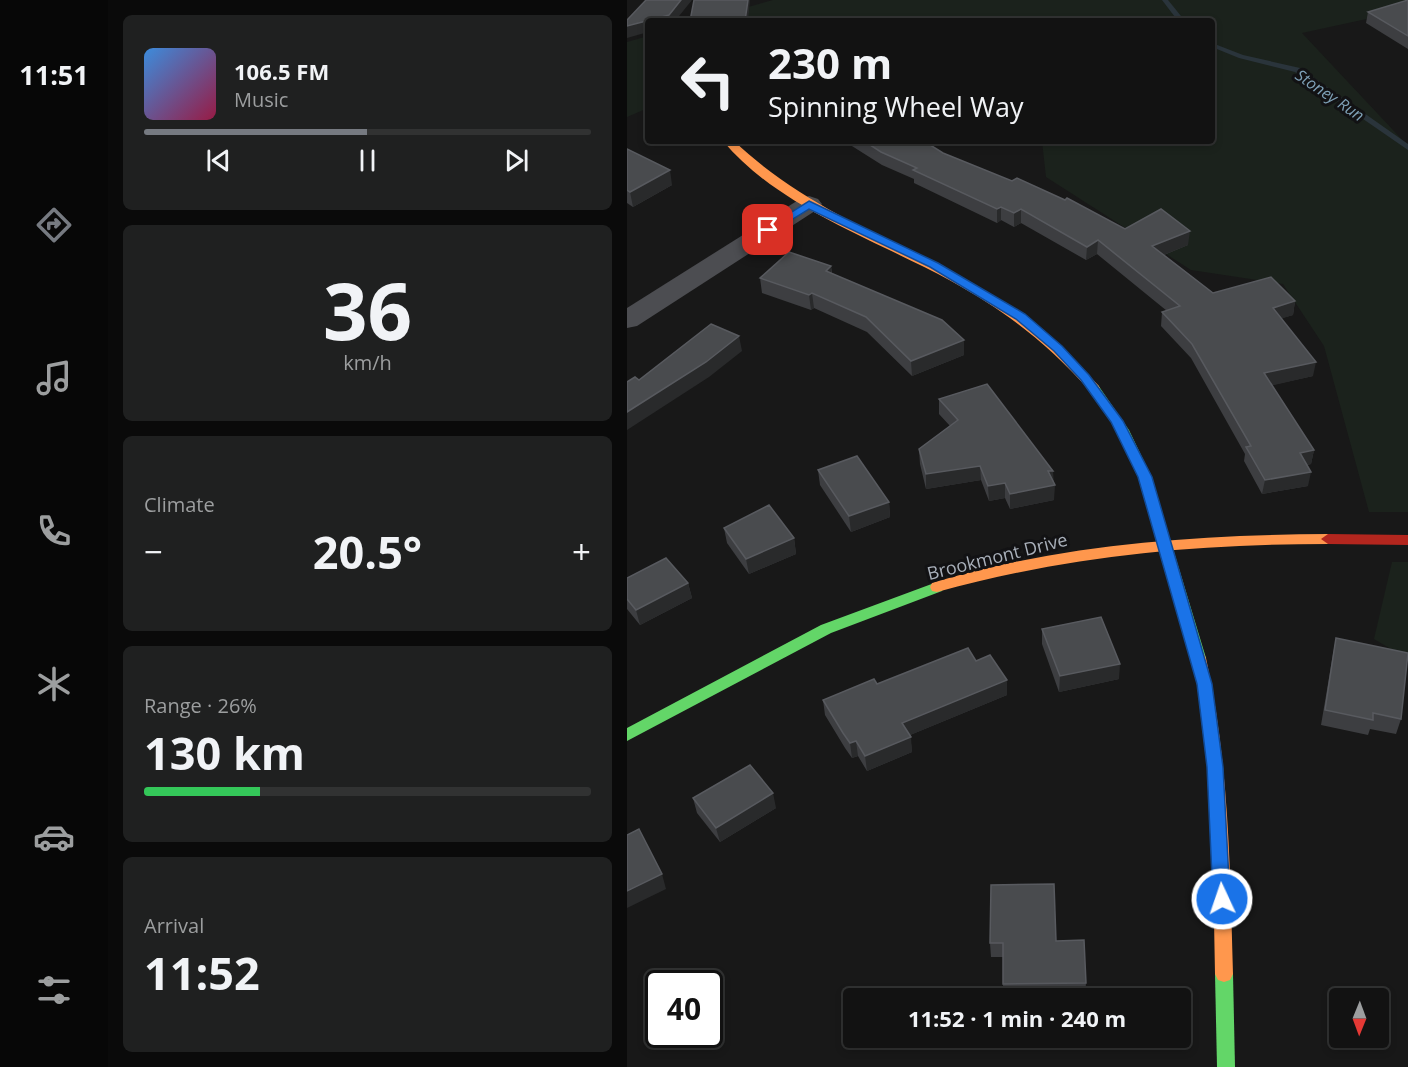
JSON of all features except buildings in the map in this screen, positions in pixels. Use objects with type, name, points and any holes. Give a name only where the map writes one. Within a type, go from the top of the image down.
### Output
[{"type":"street","points":[[731,144],[770,180],[809,204],[979,290],[1020,317],[1058,349],[1085,378],[1130,444],[1145,477],[1205,684],[1215,767],[1224,943],[1227,1067]]},
{"type":"street","points":[[627,320],[809,204]]},
{"type":"street","name":"Brookmont Drive","points":[[627,735],[753,665],[855,616],[964,580],[1052,558],[1165,544],[1408,540]]},
{"type":"shaded area","points":[[773,0],[1408,0],[1408,10],[1302,33],[1408,146],[1408,512],[1369,512],[1324,346],[1283,284],[1191,270],[1046,177],[1042,144],[1215,144],[1215,18],[710,18]]},
{"type":"shaded area","points":[[645,37],[645,109],[627,117],[627,42]]},
{"type":"shaded area","points":[[1392,562],[1408,562],[1408,659],[1374,639]]},
{"type":"waterway","name":"Stoney Run","points":[[1165,0],[1180,18]]},
{"type":"waterway","name":"Stoney Run","points":[[1215,46],[1241,57],[1297,70],[1408,148]]},
{"type":"traffic: fast","points":[[1094,388],[1123,430],[1145,476],[1199,658]]},
{"type":"traffic: fast","points":[[627,735],[826,629],[937,587]]},
{"type":"traffic: fast","points":[[1224,974],[1226,1067]]},
{"type":"traffic: slow","points":[[731,144],[760,170],[795,195],[834,218],[992,300],[1028,325],[1062,354],[1094,388]]},
{"type":"traffic: slow","points":[[937,587],[985,574],[1082,554],[1180,543],[1328,539]]},
{"type":"traffic: slow","points":[[1199,658],[1207,696],[1217,775],[1224,974]]},
{"type":"traffic: jam","points":[[1328,539],[1408,540]]},
{"type":"route","points":[[768,230],[809,204],[934,265],[979,290],[1020,317],[1058,349],[1085,378],[1116,421],[1130,444],[1145,477],[1205,684],[1215,767],[1222,899]]}]
